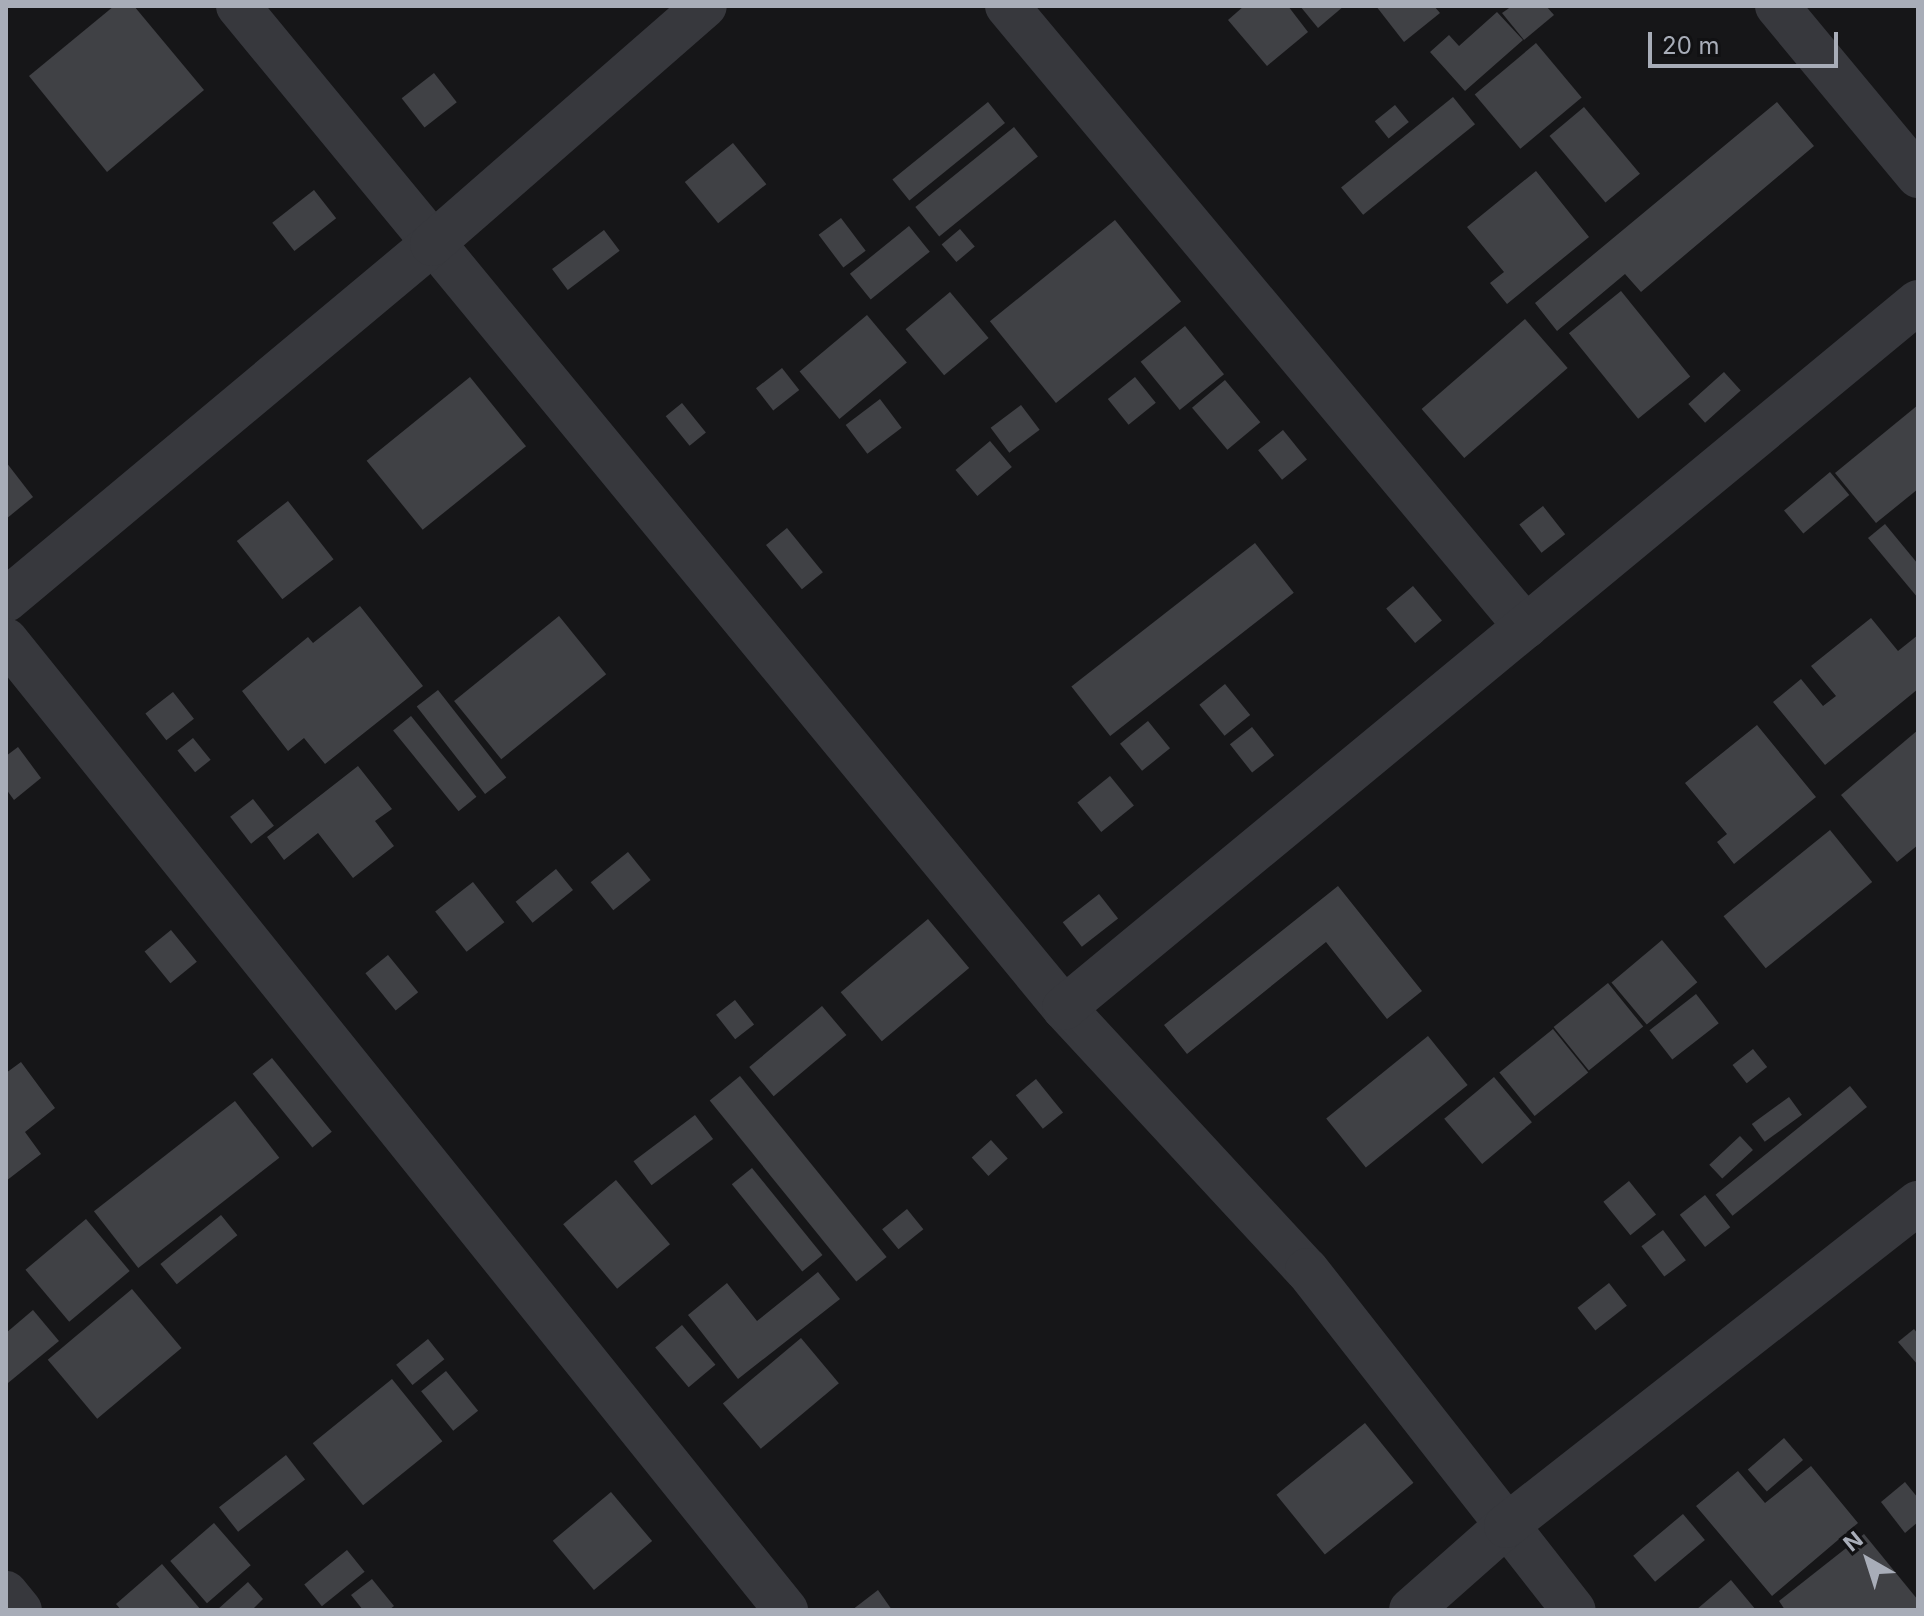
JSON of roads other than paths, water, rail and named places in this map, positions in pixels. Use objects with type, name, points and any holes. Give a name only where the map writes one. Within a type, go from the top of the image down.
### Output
[{"type":"street","points":[[238,6],[1064,1008],[1307,1270],[1574,1610]]},
{"type":"street","points":[[6,600],[432,244],[705,6]]},
{"type":"street","points":[[1007,6],[1526,627]]},
{"type":"street","points":[[1777,6],[1918,176]]},
{"type":"street","points":[[1064,1008],[1918,302]]},
{"type":"street","points":[[6,640],[786,1610]]},
{"type":"street","points":[[1411,1610],[1506,1526],[1918,1203]]},
{"type":"street","points":[[6,1593],[20,1610]]}]
